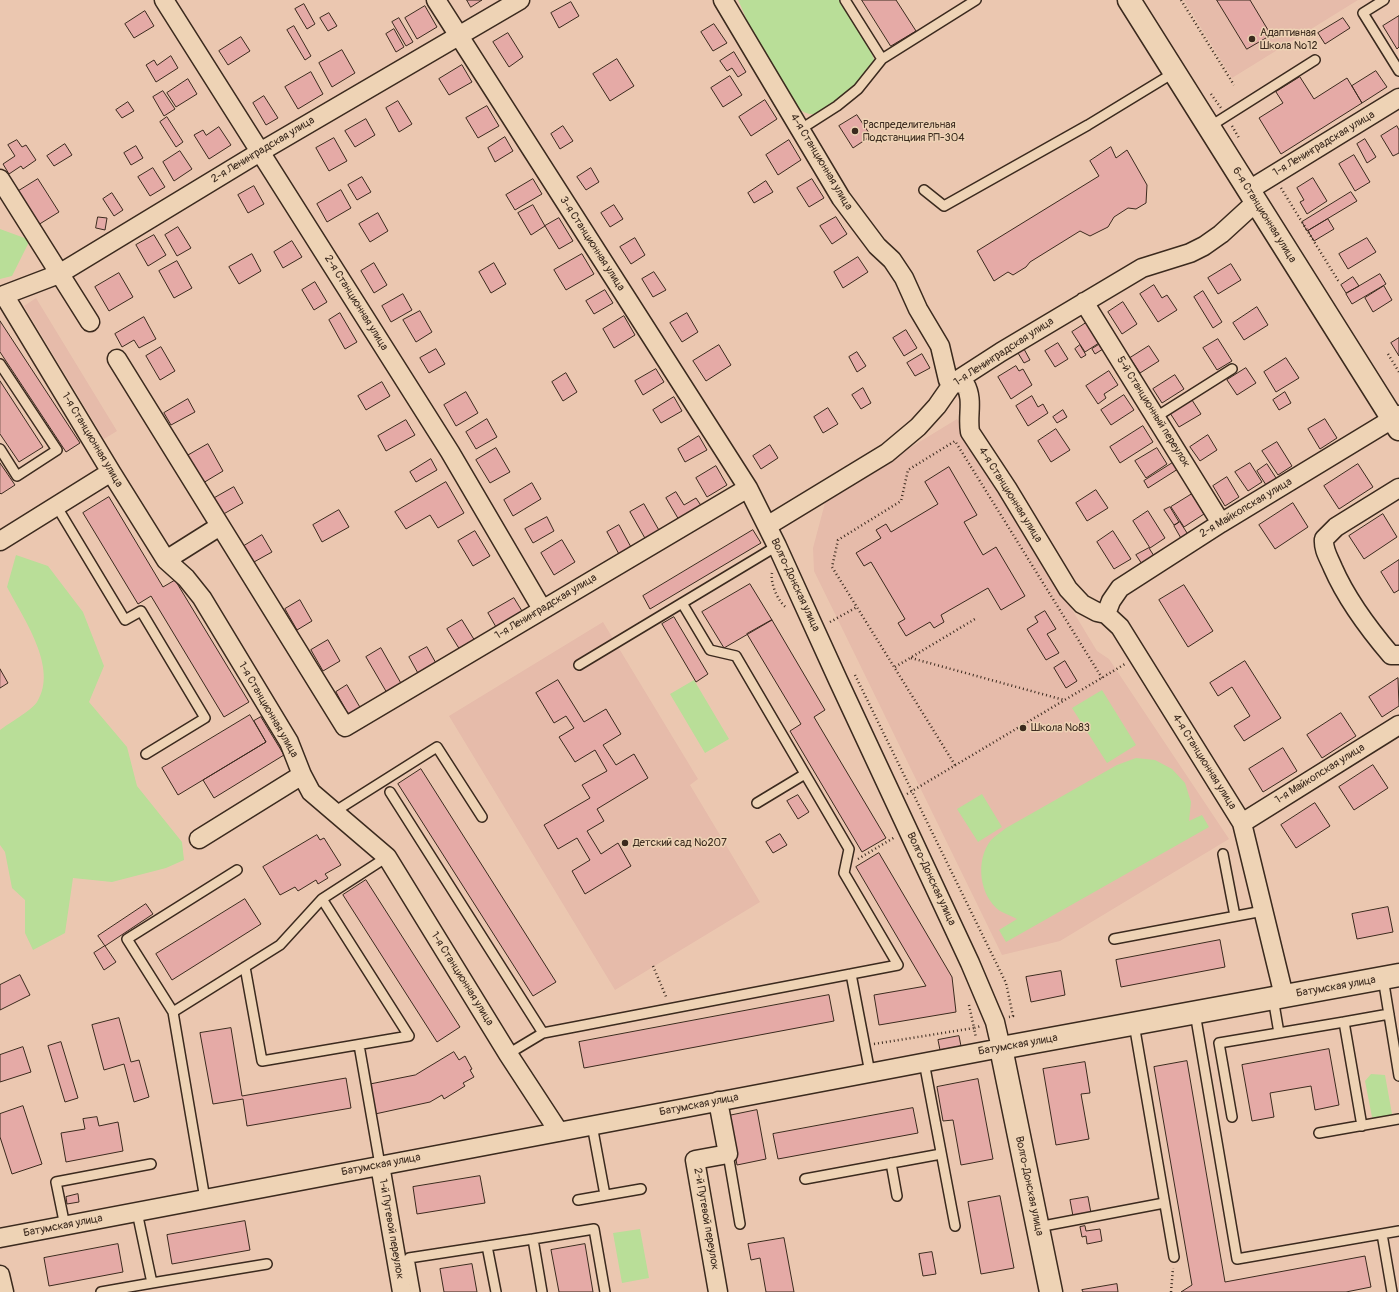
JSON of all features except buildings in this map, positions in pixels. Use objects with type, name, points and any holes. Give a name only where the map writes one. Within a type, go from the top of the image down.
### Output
[{"type":"street","name":"2-я Станционная улица","points":[[164,0],[450,452],[542,609]]},
{"type":"street","name":"3-я Станционная улица","points":[[436,0],[748,488]]},
{"type":"street","name":"2-я Ленинградская улица","points":[[2,296],[59,274],[260,152],[520,0]]},
{"type":"street","name":"4-я Станционная улица","points":[[723,0],[841,198],[877,246],[892,260],[904,278],[918,309],[940,346],[948,380],[953,383],[965,384],[970,394],[968,421],[970,432],[1008,488],[1068,589],[1082,604],[1097,612],[1106,614],[1120,627],[1242,823],[1263,911],[1278,997]]},
{"type":"street","name":"6-я Станционная улица","points":[[1129,0],[1252,196],[1397,421]]},
{"type":"street","name":"1-я Ленинградская улица","points":[[767,526],[887,453],[918,427],[937,406],[953,383],[1001,352],[1142,268],[1190,253],[1204,246],[1221,234],[1252,196],[1273,175],[1398,100]]},
{"type":"street","points":[[0,179],[90,322]]},
{"type":"street","name":"1-я Станционная улица","points":[[2,296],[166,560],[186,578],[202,598],[289,742],[302,775],[311,792],[387,857],[508,1054],[558,1132]]},
{"type":"street","name":"5-й Станционный переулок","points":[[1084,302],[1221,522]]},
{"type":"street","points":[[117,359],[220,526],[166,560]]},
{"type":"street","name":"2-я Майкопская улица","points":[[1106,614],[1111,601],[1120,588],[1221,522],[1397,421]]},
{"type":"street","points":[[0,541],[110,472]]},
{"type":"street","name":"Волго-Донская улица","points":[[748,488],[777,546],[970,962],[995,1022],[1051,1292]]},
{"type":"street","name":"1-я Ленинградская улица","points":[[220,526],[345,727],[748,488]]},
{"type":"street","points":[[1399,488],[1336,527],[1324,539],[1324,547],[1343,590],[1370,629],[1391,655],[1399,655]]},
{"type":"street","name":"1-я Майкопская улица","points":[[1242,823],[1399,725]]},
{"type":"street","points":[[199,839],[302,775]]},
{"type":"street","name":"Батумская улица","points":[[0,1238],[924,1062],[1391,977]]},
{"type":"street","points":[[718,1102],[728,1154]]},
{"type":"street","name":"2-й Путевой переулок","points":[[718,1292],[695,1160],[728,1154]]},
{"type":"street","name":"1-й Путевой переулок","points":[[380,1166],[402,1292]]},
{"type":"street","points":[[0,1275],[4,1292]]},
{"type":"lane","points":[[846,0],[882,59]]},
{"type":"lane","points":[[801,129],[837,106],[858,89],[882,59],[976,0]]},
{"type":"lane","points":[[1384,0],[1363,13],[1399,71]]},
{"type":"lane","points":[[1209,127],[1315,60]]},
{"type":"lane","points":[[924,190],[944,206],[1088,125],[1175,72]]},
{"type":"lane","points":[[0,364],[57,450],[17,476],[0,449]]},
{"type":"lane","points":[[1156,417],[1232,369]]},
{"type":"lane","points":[[57,506],[125,620],[141,611],[205,718],[146,754]]},
{"type":"lane","points":[[579,665],[777,546]]},
{"type":"lane","points":[[508,1054],[543,1033],[898,965],[844,873],[849,849],[736,656],[710,650],[682,603]]},
{"type":"lane","points":[[334,812],[437,747],[482,817]]},
{"type":"lane","points":[[757,803],[805,774]]},
{"type":"lane","points":[[390,792],[543,1033]]},
{"type":"lane","points":[[1223,854],[1235,916]]},
{"type":"lane","points":[[173,1012],[280,945],[322,899],[387,857]]},
{"type":"lane","points":[[205,1199],[173,1012],[127,939],[237,870]]},
{"type":"lane","points":[[245,967],[262,1062],[409,1036],[322,899]]},
{"type":"lane","points":[[1114,939],[1263,911]]},
{"type":"lane","points":[[851,974],[870,1073]]},
{"type":"lane","points":[[1391,977],[1389,1014],[1399,1076]]},
{"type":"lane","points":[[1278,997],[1279,1033]]},
{"type":"lane","points":[[1195,1013],[1237,1259],[1399,1231]]},
{"type":"lane","points":[[1232,1117],[1219,1043],[1389,1014]]},
{"type":"lane","points":[[1344,1022],[1362,1126]]},
{"type":"lane","points":[[1134,1024],[1174,1257]]},
{"type":"lane","points":[[359,1045],[380,1166]]},
{"type":"lane","points":[[924,1062],[955,1226]]},
{"type":"lane","points":[[1319,1133],[1399,1119]]},
{"type":"lane","points":[[592,1125],[605,1195]]},
{"type":"lane","points":[[728,1154],[740,1224]]},
{"type":"lane","points":[[805,1179],[941,1154]]},
{"type":"lane","points":[[891,1163],[897,1196]]},
{"type":"lane","points":[[65,1226],[56,1182],[151,1164]]},
{"type":"lane","points":[[578,1200],[641,1189]]},
{"type":"lane","points":[[1038,1227],[1164,1203]]},
{"type":"lane","points":[[137,1212],[152,1283]]},
{"type":"lane","points":[[415,1292],[409,1258],[594,1229],[605,1292]]},
{"type":"lane","points":[[1382,1234],[1392,1292]]},
{"type":"lane","points":[[533,1239],[542,1292]]},
{"type":"lane","points":[[487,1246],[496,1292]]},
{"type":"lane","points":[[102,1292],[267,1264]]},
{"type":"path","points":[[1181,0],[1234,85]]},
{"type":"path","points":[[1273,175],[1339,282]]},
{"type":"path","points":[[1388,354],[1399,372]]},
{"type":"path","points":[[955,765],[832,567],[838,540],[901,502],[908,470],[955,441],[1102,678]]},
{"type":"path","points":[[895,668],[976,620]]},
{"type":"path","points":[[894,801],[1139,656]]},
{"type":"path","points":[[911,658],[1064,700]]},
{"type":"path","points":[[653,966],[671,1009]]},
{"type":"path","points":[[865,1046],[974,1028],[980,1052]]},
{"type":"path","points":[[1171,1292],[1174,1257]]},
{"type":"shaded area","name":"Адаптивная Школа №12","points":[[1184,0],[1358,0],[1232,78]]},
{"type":"shaded area","points":[[36,298],[117,431],[104,439],[24,306]]},
{"type":"shaded area","name":"Школа №83","points":[[957,419],[1097,651],[1109,659],[1229,839],[1060,941],[1002,955],[814,571],[813,548],[826,499]]},
{"type":"shaded area","name":"Детский сад №207","points":[[603,622],[698,779],[690,785],[760,902],[615,990],[449,716]]},
{"type":"green space","points":[[738,0],[842,0],[867,41],[875,62],[859,84],[847,95],[820,112],[810,114],[799,109],[788,98],[777,82],[758,46]]},
{"type":"green space","points":[[0,229],[30,240],[12,276],[0,279]]},
{"type":"green space","points":[[16,555],[48,566],[83,612],[104,666],[89,702],[127,747],[137,786],[182,842],[184,860],[166,868],[112,882],[73,878],[65,933],[33,950],[25,933],[25,900],[12,888],[5,852],[0,845],[0,730],[34,706],[43,689],[44,674],[36,643],[7,587]]},
{"type":"green space","points":[[694,680],[729,739],[705,753],[670,694]]},
{"type":"green space","points":[[1102,690],[1136,745],[1107,763],[1072,708]]},
{"type":"green space","points":[[1136,758],[1155,760],[1172,769],[1185,783],[1191,802],[1189,821],[1202,815],[1209,827],[1006,942],[999,930],[1017,919],[1000,911],[993,904],[987,896],[982,877],[981,867],[983,857],[991,840],[1006,828],[1117,765]]},
{"type":"green space","points":[[982,794],[1002,827],[978,842],[957,809]]},
{"type":"green space","points":[[1371,1074],[1385,1075],[1392,1114],[1385,1118],[1377,1119],[1372,1117],[1365,1081]]},
{"type":"green space","points":[[640,1229],[649,1278],[622,1283],[613,1233]]},
{"type":"place","name":"Адаптивная Школа №12","points":[[1252,39]]},
{"type":"place","name":"Распределительная Подстанциия РП-304","points":[[855,131]]},
{"type":"place","name":"Школа №83","points":[[1023,728]]},
{"type":"place","name":"Детский сад №207","points":[[625,843]]}]
